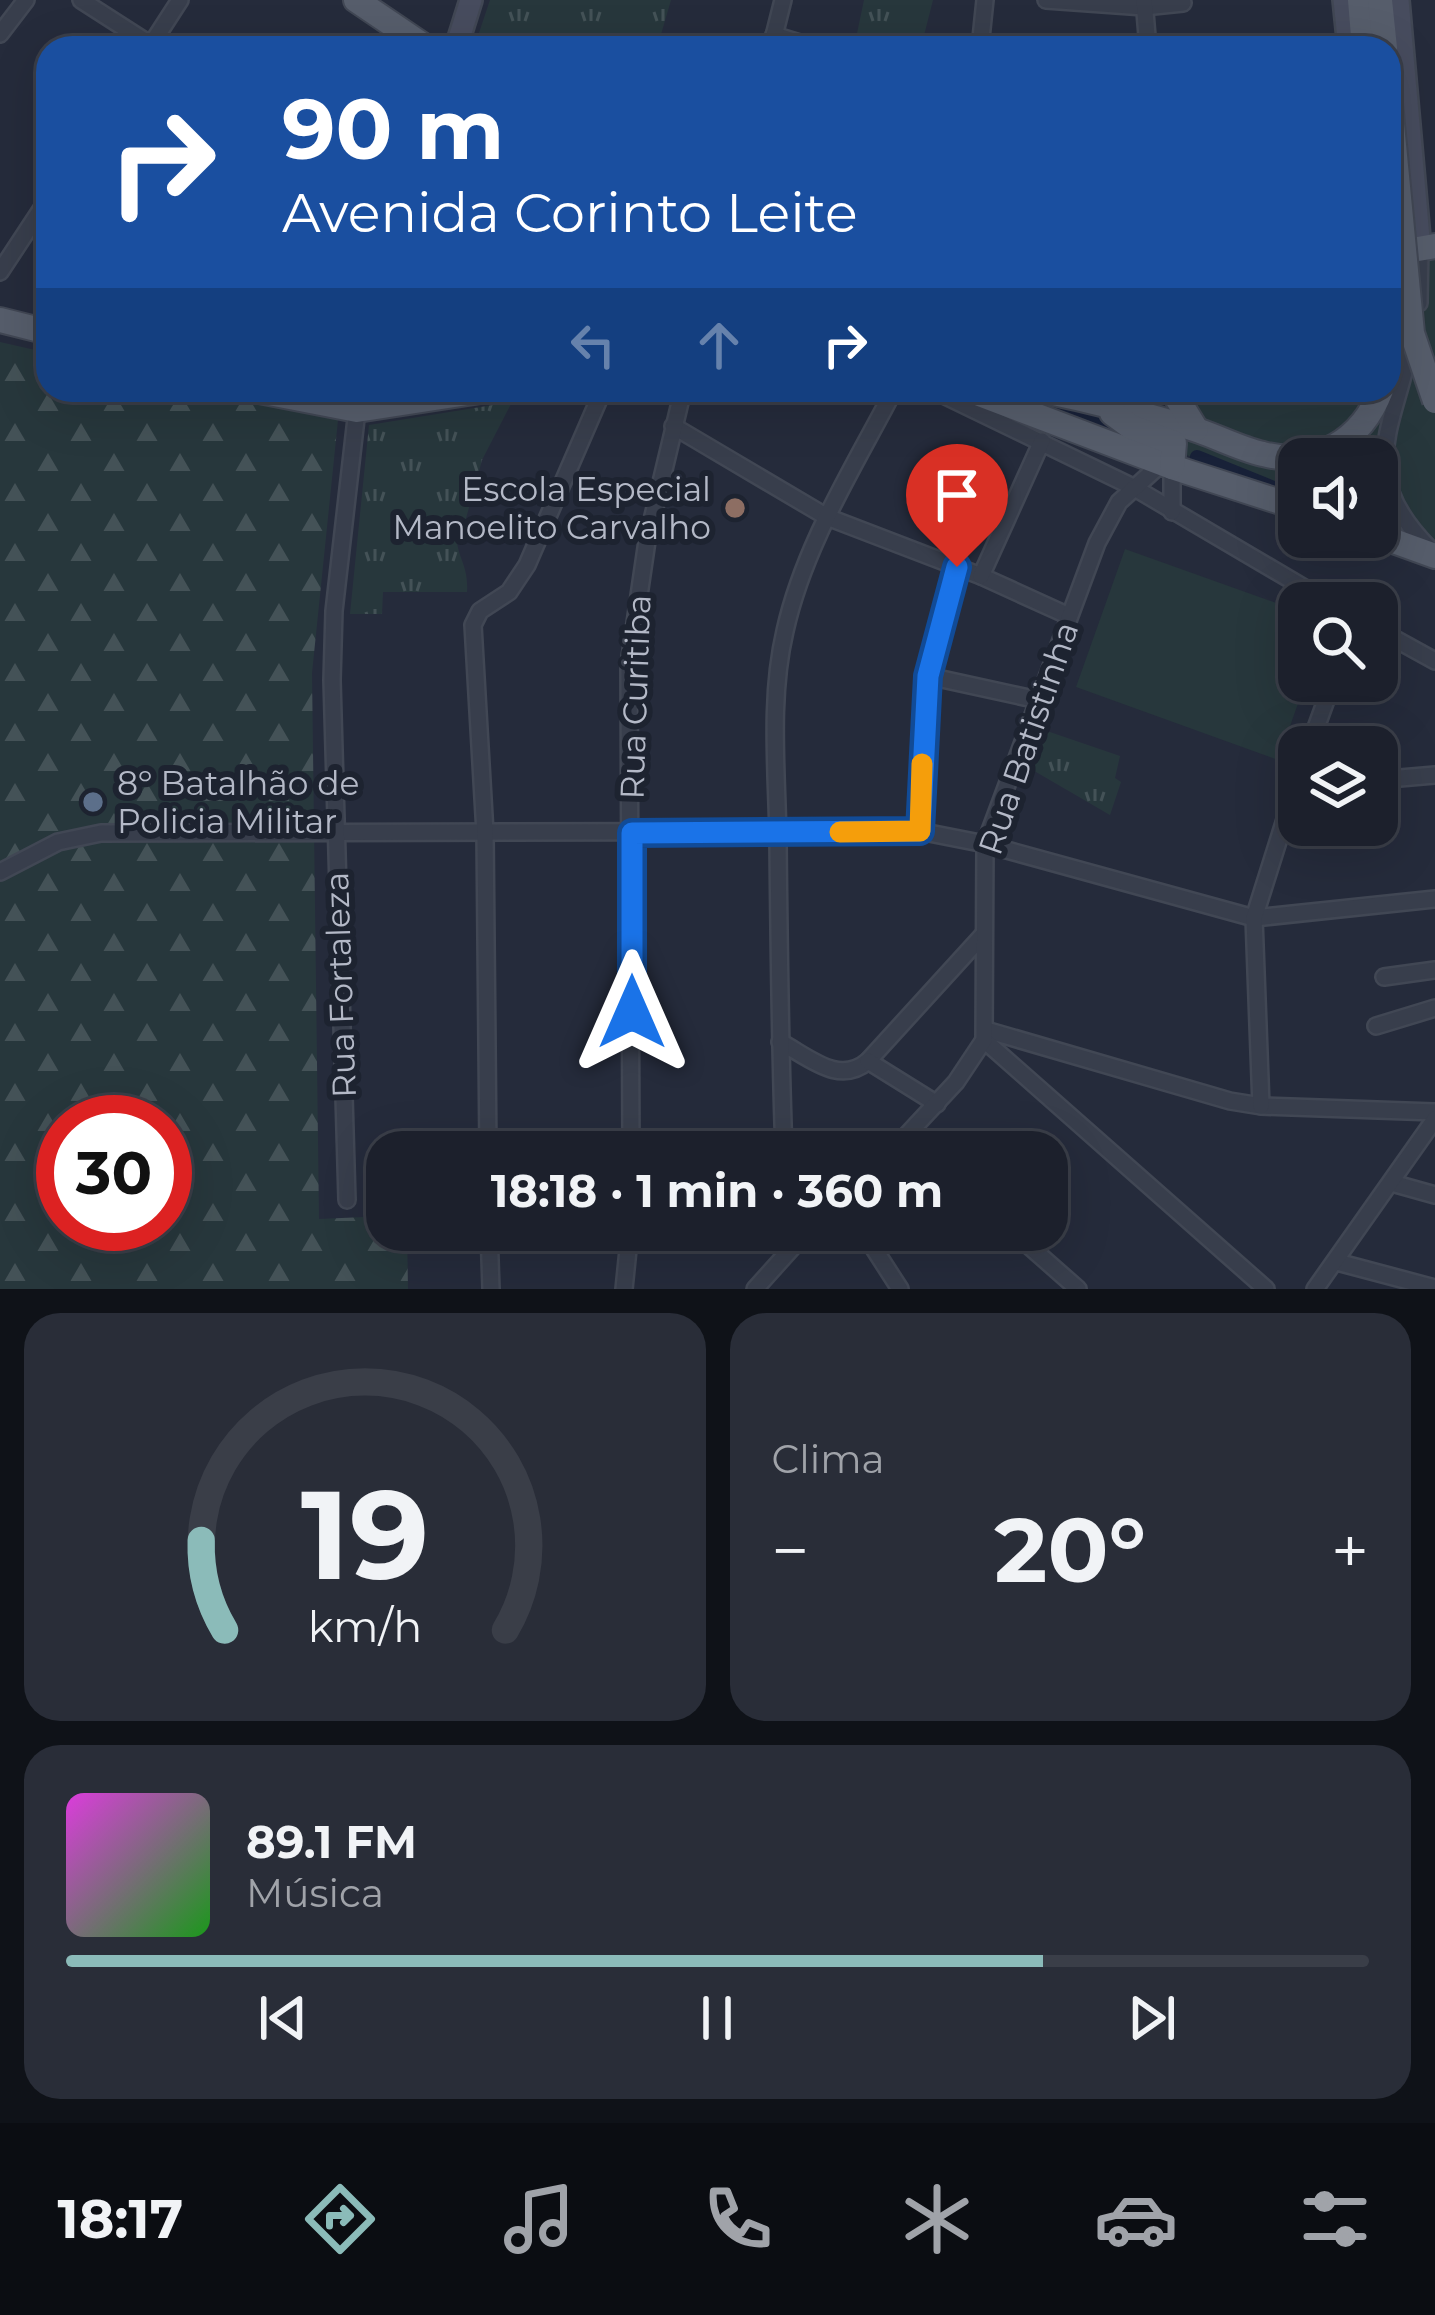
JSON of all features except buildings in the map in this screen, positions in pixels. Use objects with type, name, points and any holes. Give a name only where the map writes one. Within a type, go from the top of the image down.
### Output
[{"type":"main road","points":[[356,0],[409,36]]},
{"type":"main road","points":[[1360,0],[1363,36]]},
{"type":"main road","points":[[1380,0],[1384,36]]},
{"type":"main road","points":[[1401,218],[1412,333],[1435,401]]},
{"type":"main road","points":[[0,320],[36,329]]},
{"type":"main road","points":[[1001,402],[1278,501]]},
{"type":"main road","points":[[1100,402],[1278,456]]},
{"type":"main road","points":[[1179,402],[1196,429]]},
{"type":"main road","points":[[1349,438],[1375,402]]},
{"type":"main road","points":[[1110,404],[1122,422],[1174,443],[1167,465]]},
{"type":"main road","points":[[1398,543],[1435,555]]},
{"type":"street","points":[[0,34],[26,0]]},
{"type":"street","points":[[81,0],[135,36]]},
{"type":"street","points":[[157,36],[180,0]]},
{"type":"street","points":[[460,36],[471,0]]},
{"type":"street","points":[[773,36],[783,0]]},
{"type":"street","points":[[981,36],[985,0]]},
{"type":"street","points":[[1046,0],[1183,3]]},
{"type":"street","points":[[1344,0],[1348,36]]},
{"type":"street","points":[[1398,0],[1428,248],[1401,376]]},
{"type":"street","points":[[1144,3],[1147,36]]},
{"type":"street","points":[[0,272],[36,218]]},
{"type":"street","name":"Rua Fortaleza","points":[[347,1200],[335,832],[334,611],[359,402]]},
{"type":"street","points":[[488,1131],[485,833],[473,625],[480,611],[509,592],[527,565],[598,402]]},
{"type":"street","name":"Rua Curitiba","points":[[631,1131],[628,778],[632,634],[646,541],[679,402]]},
{"type":"street","points":[[783,1131],[776,728],[784,635],[801,578],[827,518],[888,402]]},
{"type":"street","points":[[959,402],[1133,487],[1294,582]]},
{"type":"street","points":[[1395,402],[1383,468],[1394,505],[1435,555]]},
{"type":"street","points":[[673,426],[827,518],[981,576],[1069,616]]},
{"type":"street","points":[[981,576],[1042,441]]},
{"type":"street","points":[[1167,465],[1172,512]]},
{"type":"street","name":"Rua Batistinha","points":[[985,1035],[985,844],[1106,524],[1133,487],[1167,465]]},
{"type":"street","points":[[920,831],[928,676],[957,567]]},
{"type":"street","points":[[1398,641],[1435,661]]},
{"type":"street","points":[[928,676],[1038,700]]},
{"type":"street","points":[[1398,778],[1435,775]]},
{"type":"street","points":[[0,872],[31,853],[76,836],[920,831],[985,844],[1254,918],[1435,898]]},
{"type":"street","points":[[1261,1106],[1254,918],[1278,844]]},
{"type":"street","points":[[780,1042],[843,1074],[853,1072],[982,936]]},
{"type":"street","points":[[1384,977],[1435,970]]},
{"type":"street","points":[[1376,1026],[1435,1007]]},
{"type":"street","points":[[985,1035],[1211,1097],[1261,1106],[1435,1116],[1315,1289]]},
{"type":"street","points":[[913,1131],[985,1035]]},
{"type":"street","points":[[985,1035],[1266,1289]]},
{"type":"street","points":[[868,1061],[937,1104]]},
{"type":"street","points":[[1392,1183],[1435,1195]]},
{"type":"street","points":[[490,1251],[491,1289]]},
{"type":"street","points":[[624,1289],[631,1251]]},
{"type":"street","points":[[755,1289],[787,1251]]},
{"type":"street","points":[[876,1251],[900,1289]]},
{"type":"street","points":[[1035,1251],[1078,1289]]},
{"type":"street","points":[[1336,1262],[1435,1288]]},
{"type":"green space","points":[[490,0],[671,0],[660,36],[478,36]]},
{"type":"green space","points":[[864,0],[933,0],[924,36],[856,36]]},
{"type":"green space","points":[[1435,258],[1435,543],[1398,529],[1398,438],[1278,438],[1278,490],[1163,446],[1176,402],[1401,402],[1401,262]]},
{"type":"green space","points":[[0,342],[36,350],[36,402],[260,402],[338,420],[312,673],[319,1219],[366,1217],[366,1251],[407,1251],[408,1289],[0,1289]]},
{"type":"green space","points":[[512,402],[482,460],[465,522],[457,524],[467,592],[383,592],[382,614],[350,614],[369,425]]},
{"type":"green space","points":[[1125,549],[1278,604],[1278,702],[1299,702],[1290,726],[1278,726],[1278,760],[1076,687]]},
{"type":"green space","points":[[1041,729],[1120,756],[1115,778],[1121,782],[1110,815],[1024,765]]},
{"type":"waterway","points":[[1040,402],[1126,433]]},
{"type":"waterway","points":[[1197,457],[1278,490]]},
{"type":"slow traffic","points":[[840,832],[920,831],[922,764]]},
{"type":"place","name":"Escola Especial Manoelito Carvalho","points":[[735,508]]},
{"type":"place","name":"8º Batalhão de Policia Militar","points":[[93,802]]},
{"type":"route","points":[[632,1012],[632,833],[920,831],[928,676],[957,567]]}]
